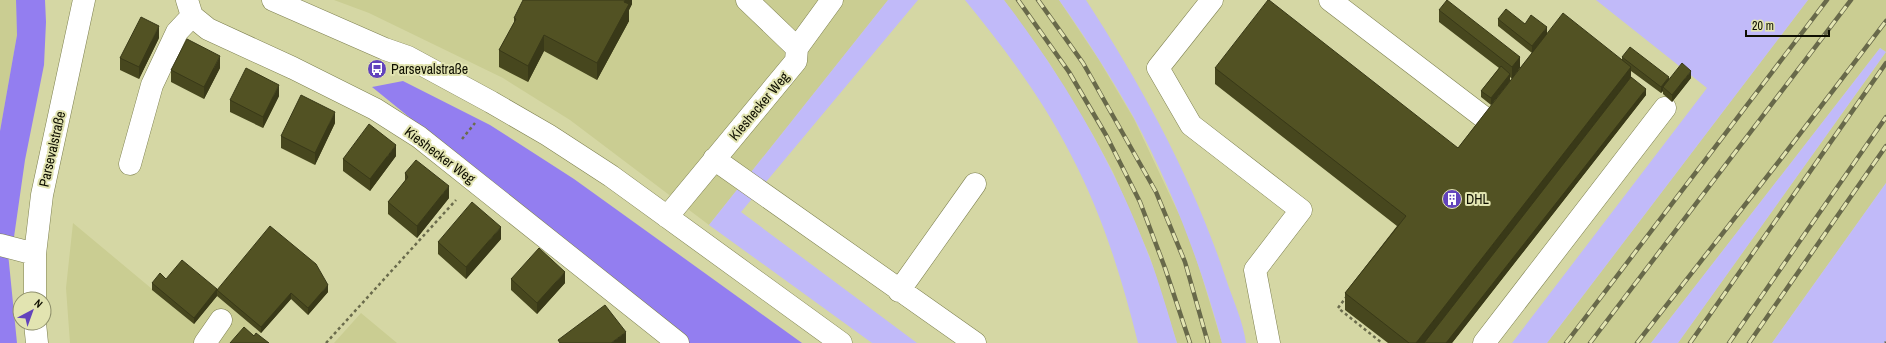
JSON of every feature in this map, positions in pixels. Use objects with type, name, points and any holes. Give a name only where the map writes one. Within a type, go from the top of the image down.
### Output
[{"type":"street","name":"Parsevalstraße","points":[[35,291],[35,254],[42,195],[84,0]]},
{"type":"street","points":[[273,0],[385,49],[408,57],[548,135],[611,176],[842,343]]},
{"type":"street","points":[[747,0],[796,48]]},
{"type":"street","name":"Kieshecker Weg","points":[[668,217],[796,60],[796,48],[832,0]]},
{"type":"street","points":[[1212,0],[1158,68],[1191,125],[1301,210],[1255,270],[1269,343]]},
{"type":"street","points":[[1330,0],[1482,116]]},
{"type":"street","points":[[130,164],[152,85],[190,8]]},
{"type":"street","name":"Kieshecker Weg","points":[[190,8],[208,29],[293,68],[375,109],[419,137],[678,343]]},
{"type":"street","points":[[1484,343],[1665,108]]},
{"type":"street","points":[[714,159],[899,291],[975,343]]},
{"type":"street","points":[[899,291],[975,184]]},
{"type":"street","points":[[0,245],[35,254]]},
{"type":"street","points":[[205,343],[221,320]]},
{"type":"street","points":[[36,331],[38,343]]},
{"type":"path","points":[[447,158],[491,102]]},
{"type":"path","points":[[326,343],[474,180]]},
{"type":"path","points":[[1352,290],[1338,308],[1382,343]]},
{"type":"shaded area","points":[[0,0],[16,0],[17,35],[0,131]]},
{"type":"shaded area","points":[[16,0],[45,0],[46,22],[44,65],[25,160],[13,244],[0,241],[0,131],[17,35]]},
{"type":"shaded area","points":[[334,0],[888,0],[709,225],[570,120],[503,78],[369,13]]},
{"type":"shaded area","points":[[888,0],[918,0],[741,212],[917,343],[872,343],[709,225]]},
{"type":"shaded area","points":[[965,0],[1004,0],[1047,60],[1067,91],[1104,155],[1135,221],[1157,277],[1177,343],[1138,343],[1125,294],[1102,223],[1071,155],[1048,114],[1022,74]]},
{"type":"shaded area","points":[[1004,0],[1059,0],[1099,60],[1134,119],[1184,225],[1199,267],[1222,343],[1177,343],[1150,257],[1113,172],[1093,135],[1050,64]]},
{"type":"shaded area","points":[[1059,0],[1086,0],[1147,101],[1182,170],[1213,242],[1238,311],[1246,343],[1222,343],[1195,256],[1161,172],[1134,118],[1089,43]]},
{"type":"shaded area","points":[[1596,0],[1808,0],[1547,343],[1512,343],[1707,88]]},
{"type":"shaded area","points":[[1808,0],[1886,0],[1886,52],[1880,48],[1651,343],[1547,343]]},
{"type":"shaded area","points":[[1880,48],[1886,52],[1678,343],[1651,343]]},
{"type":"shaded area","points":[[1886,52],[1886,183],[1772,343],[1678,343]]},
{"type":"shaded area","points":[[403,81],[490,125],[574,179],[802,343],[688,343],[372,87]]},
{"type":"shaded area","points":[[1886,183],[1886,343],[1772,343]]},
{"type":"shaded area","points":[[73,223],[194,324],[217,296],[261,333],[253,343],[70,343],[66,288]]},
{"type":"shaded area","points":[[0,253],[8,253],[12,293],[12,331],[16,331],[17,343],[0,343]]},
{"type":"shaded area","points":[[361,313],[397,343],[334,343]]},
{"type":"building","points":[[523,0],[625,0],[624,2],[629,4],[597,63],[544,35],[528,66],[499,50],[516,19],[514,18]]},
{"type":"building","name":"DHL","points":[[1268,0],[1458,148],[1563,13],[1631,67],[1416,343],[1409,343],[1345,293],[1406,216],[1215,68]]},
{"type":"building","points":[[1447,0],[1520,57],[1512,67],[1439,10]]},
{"type":"building","points":[[1506,9],[1525,24],[1531,15],[1547,27],[1532,46],[1498,19]]},
{"type":"building","points":[[141,17],[159,26],[139,67],[120,58]]},
{"type":"building","points":[[187,39],[220,56],[204,87],[171,70]]},
{"type":"building","points":[[1630,47],[1669,77],[1661,87],[1622,57]]},
{"type":"building","points":[[1682,63],[1691,71],[1672,95],[1663,87]]},
{"type":"building","points":[[1501,66],[1510,74],[1491,98],[1481,91]]},
{"type":"building","points":[[246,68],[279,85],[263,117],[230,100]]},
{"type":"building","points":[[1631,77],[1646,89],[1446,343],[1424,343]]},
{"type":"building","points":[[301,95],[335,112],[315,153],[281,136]]},
{"type":"building","points":[[369,124],[396,145],[370,179],[343,159]]},
{"type":"building","points":[[416,160],[449,186],[417,226],[388,202],[408,177],[405,173]]},
{"type":"building","points":[[472,202],[501,227],[466,267],[438,242]]},
{"type":"building","points":[[270,226],[316,264],[328,285],[308,308],[291,293],[261,327],[217,290]]},
{"type":"building","points":[[539,248],[565,272],[537,303],[511,279]]},
{"type":"building","points":[[182,260],[217,289],[194,318],[152,283],[160,273],[166,279]]},
{"type":"building","points":[[605,305],[626,332],[611,343],[560,343],[558,340]]},
{"type":"building","points":[[244,327],[254,336],[256,333],[269,343],[230,343]]},
{"type":"railway","points":[[1018,0],[1069,72],[1106,135],[1140,202],[1165,268],[1190,343]]},
{"type":"railway","points":[[1038,0],[1083,63],[1156,192],[1185,262],[1208,343]]},
{"type":"railway","points":[[1566,343],[1827,0]]},
{"type":"railway","points":[[1590,343],[1851,0]]},
{"type":"railway","points":[[1637,343],[1886,21]]},
{"type":"railway","points":[[1690,343],[1886,63]]},
{"type":"railway","points":[[1729,343],[1886,117]]},
{"type":"railway","points":[[1749,343],[1886,146]]},
{"type":"place","name":"Parsevalstraße","points":[[377,69]]},
{"type":"place","name":"DHL","points":[[1452,199]]}]
